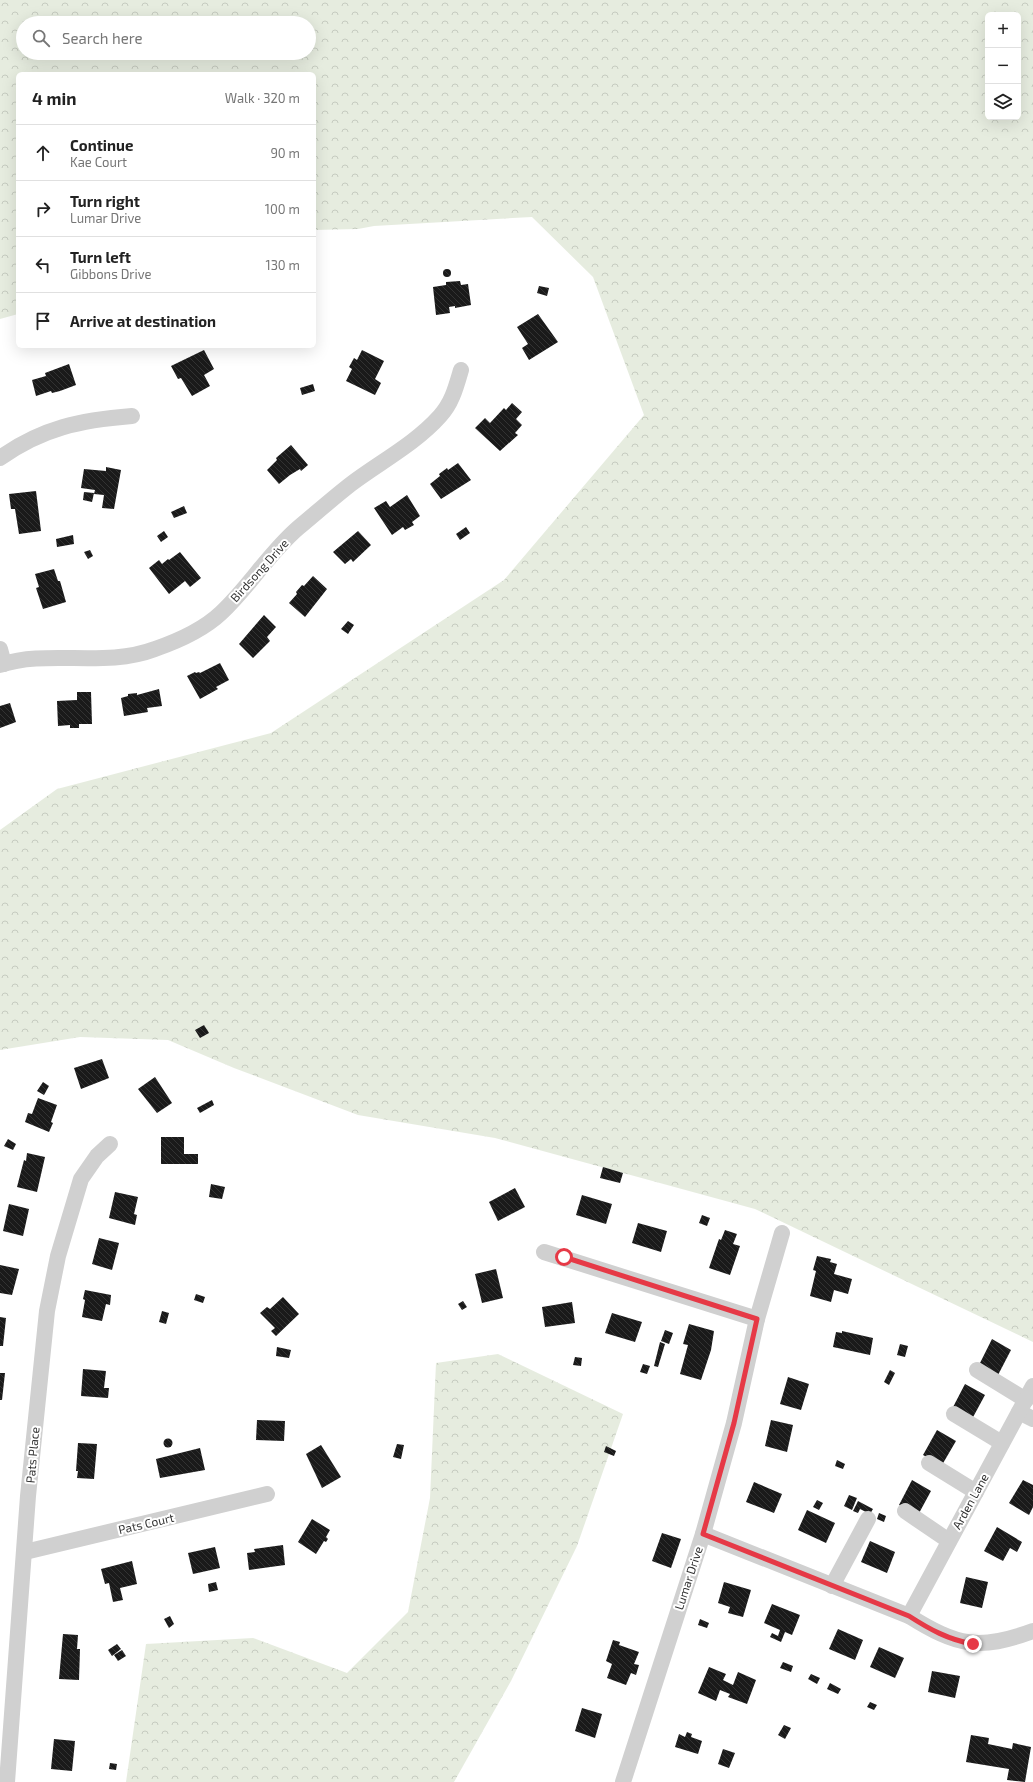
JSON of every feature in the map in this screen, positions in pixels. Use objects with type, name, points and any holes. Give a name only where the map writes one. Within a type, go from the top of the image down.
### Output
[{"type":"street","name":"Birdsong Drive","points":[[1,659],[107,659],[128,656],[167,645],[205,624],[228,605],[273,553],[296,530],[352,484],[438,418],[452,397],[461,370]]},
{"type":"street","points":[[0,458],[26,442],[67,425],[106,418],[132,416]]},
{"type":"street","name":"Pats Place","points":[[7,1782],[28,1496],[41,1356],[47,1310],[58,1256],[81,1179],[96,1156],[110,1144]]},
{"type":"street","name":"Lumar Drive","points":[[623,1782],[703,1534],[734,1423],[757,1319],[782,1233]]},
{"type":"street","points":[[544,1252],[757,1319]]},
{"type":"street","points":[[977,1370],[1028,1404]]},
{"type":"street","name":"Arden Lane","points":[[909,1616],[1002,1443],[1028,1404]]},
{"type":"street","points":[[954,1414],[1002,1443]]},
{"type":"street","points":[[929,1463],[976,1492]]},
{"type":"street","name":"Pats Court","points":[[25,1552],[267,1494]]},
{"type":"street","points":[[905,1511],[949,1541]]},
{"type":"street","points":[[832,1586],[868,1519]]},
{"type":"street","points":[[703,1534],[909,1616],[942,1635],[957,1641],[973,1644],[996,1641],[1033,1630]]},
{"type":"green space","points":[[0,0],[1033,0],[1033,1342],[755,1209],[495,1138],[358,1115],[234,1068],[168,1040],[80,1037],[0,1050],[0,830],[57,789],[271,733],[504,580],[644,415],[593,277],[532,217],[374,226],[358,229],[316,230],[316,72],[16,72],[16,315],[0,319]]},
{"type":"green space","points":[[498,1354],[623,1414],[577,1546],[511,1681],[454,1782],[126,1782],[146,1644],[253,1638],[347,1673],[408,1612],[430,1498],[436,1363]]},
{"type":"building","points":[[447,269],[450,270],[450,276],[447,277],[444,276],[443,273],[444,270]]},
{"type":"building","points":[[460,281],[461,285],[468,284],[471,305],[455,308],[455,306],[449,307],[450,313],[436,315],[433,287],[446,285],[446,282]]},
{"type":"building","points":[[539,286],[549,288],[547,296],[537,293]]},
{"type":"building","points":[[538,314],[558,342],[529,360],[522,348],[528,344],[517,327]]},
{"type":"building","points":[[204,350],[214,369],[204,375],[210,386],[192,396],[181,378],[178,379],[171,366]]},
{"type":"building","points":[[362,350],[384,361],[375,379],[381,383],[375,395],[346,381],[352,369],[349,367],[354,358],[357,360]]},
{"type":"building","points":[[69,364],[76,385],[60,391],[52,393],[51,391],[36,396],[32,380],[46,376],[45,373]]},
{"type":"building","points":[[313,384],[315,391],[302,395],[300,388]]},
{"type":"building","points":[[512,403],[522,412],[516,419],[522,425],[515,433],[518,435],[500,451],[475,428],[485,418],[490,423],[504,408],[506,410]]},
{"type":"building","points":[[291,445],[308,465],[301,471],[300,469],[290,475],[279,484],[267,470],[277,460],[276,458]]},
{"type":"building","points":[[458,463],[471,480],[441,499],[430,484],[447,468],[448,470]]},
{"type":"building","points":[[106,467],[121,470],[114,509],[102,508],[104,495],[94,494],[95,490],[81,488],[84,469],[106,471]]},
{"type":"building","points":[[36,491],[41,531],[19,534],[15,509],[11,509],[9,494]]},
{"type":"building","points":[[84,492],[94,493],[92,502],[83,500]]},
{"type":"building","points":[[407,495],[420,516],[412,522],[414,525],[405,530],[403,527],[392,535],[374,508],[386,501],[390,507]]},
{"type":"building","points":[[184,506],[187,513],[174,518],[171,512]]},
{"type":"building","points":[[466,527],[470,533],[460,540],[456,534]]},
{"type":"building","points":[[164,531],[168,537],[161,542],[157,536]]},
{"type":"building","points":[[358,531],[371,545],[353,562],[351,559],[345,564],[333,552]]},
{"type":"building","points":[[73,535],[74,544],[57,547],[56,539]]},
{"type":"building","points":[[90,550],[93,556],[88,559],[84,552]]},
{"type":"building","points":[[180,552],[201,578],[190,587],[185,581],[169,594],[149,568],[159,560],[162,564]]},
{"type":"building","points":[[54,569],[58,581],[60,581],[66,602],[43,609],[36,588],[39,587],[35,574]]},
{"type":"building","points":[[313,576],[327,589],[305,617],[289,603],[297,594],[296,592],[302,585],[304,586]]},
{"type":"building","points":[[264,615],[276,627],[267,637],[270,641],[253,658],[239,644]]},
{"type":"building","points":[[348,621],[354,625],[348,634],[341,629]]},
{"type":"building","points":[[220,663],[229,680],[216,687],[218,689],[200,699],[187,676],[195,672],[200,673]]},
{"type":"building","points":[[159,689],[162,706],[147,708],[148,712],[124,716],[121,698],[128,696],[128,694],[137,693],[137,695]]},
{"type":"building","points":[[77,692],[91,692],[92,724],[79,724],[79,728],[70,728],[70,725],[58,726],[57,701],[77,700]]},
{"type":"building","points":[[10,703],[16,722],[0,728],[0,706]]},
{"type":"building","points":[[204,1025],[209,1033],[200,1038],[195,1030]]},
{"type":"building","points":[[102,1059],[109,1078],[81,1089],[74,1068]]},
{"type":"building","points":[[155,1077],[172,1103],[157,1113],[138,1089]]},
{"type":"building","points":[[43,1082],[49,1086],[44,1095],[37,1091]]},
{"type":"building","points":[[38,1098],[57,1105],[51,1122],[53,1123],[49,1132],[25,1122],[28,1113],[32,1114]]},
{"type":"building","points":[[212,1100],[214,1105],[200,1113],[197,1108]]},
{"type":"building","points":[[161,1137],[184,1137],[184,1154],[198,1154],[198,1164],[161,1164]]},
{"type":"building","points":[[8,1139],[16,1144],[13,1150],[4,1146]]},
{"type":"building","points":[[27,1153],[45,1157],[37,1192],[17,1187],[24,1160],[26,1161]]},
{"type":"building","points":[[603,1167],[623,1173],[620,1183],[600,1178]]},
{"type":"building","points":[[211,1184],[225,1187],[222,1199],[209,1197]]},
{"type":"building","points":[[515,1188],[525,1207],[498,1221],[489,1202]]},
{"type":"building","points":[[115,1192],[138,1197],[134,1214],[137,1215],[135,1225],[109,1218]]},
{"type":"building","points":[[582,1195],[612,1204],[606,1224],[576,1215]]},
{"type":"building","points":[[9,1204],[29,1209],[23,1236],[3,1231]]},
{"type":"building","points":[[702,1215],[710,1218],[707,1226],[699,1223]]},
{"type":"building","points":[[638,1223],[667,1231],[661,1252],[632,1243]]},
{"type":"building","points":[[725,1230],[737,1234],[733,1244],[740,1246],[730,1275],[709,1268],[719,1239],[721,1240]]},
{"type":"building","points":[[99,1238],[119,1243],[112,1270],[92,1264]]},
{"type":"building","points":[[817,1256],[831,1259],[830,1262],[837,1264],[834,1274],[852,1279],[848,1294],[834,1290],[831,1302],[810,1296],[816,1271],[813,1270]]},
{"type":"building","points":[[0,1265],[19,1269],[12,1295],[0,1293]]},
{"type":"building","points":[[496,1269],[503,1298],[482,1303],[475,1274]]},
{"type":"building","points":[[85,1290],[111,1295],[110,1305],[106,1304],[102,1321],[82,1317]]},
{"type":"building","points":[[196,1294],[205,1297],[203,1303],[194,1300]]},
{"type":"building","points":[[283,1297],[299,1314],[276,1336],[271,1331],[275,1328],[260,1313],[267,1307],[270,1309]]},
{"type":"building","points":[[463,1301],[467,1307],[462,1310],[458,1304]]},
{"type":"building","points":[[572,1302],[575,1323],[545,1327],[542,1307]]},
{"type":"building","points":[[162,1311],[169,1313],[166,1324],[159,1322]]},
{"type":"building","points":[[612,1313],[642,1322],[635,1342],[605,1333]]},
{"type":"building","points":[[0,1317],[6,1318],[3,1346],[0,1346]]},
{"type":"building","points":[[689,1324],[714,1331],[711,1350],[701,1380],[680,1374],[688,1345],[683,1344]]},
{"type":"building","points":[[665,1330],[673,1333],[669,1344],[661,1341]]},
{"type":"building","points":[[842,1331],[873,1338],[870,1355],[833,1347],[836,1332],[842,1333]]},
{"type":"building","points":[[992,1339],[1011,1350],[998,1375],[979,1365]]},
{"type":"building","points":[[660,1342],[665,1344],[658,1367],[654,1366]]},
{"type":"building","points":[[900,1344],[908,1346],[905,1357],[897,1355]]},
{"type":"building","points":[[277,1347],[291,1350],[289,1358],[276,1356]]},
{"type":"building","points":[[575,1357],[582,1358],[581,1366],[573,1365]]},
{"type":"building","points":[[643,1364],[650,1366],[647,1374],[640,1372]]},
{"type":"building","points":[[83,1369],[106,1371],[104,1388],[109,1388],[108,1398],[81,1396]]},
{"type":"building","points":[[890,1370],[895,1373],[889,1385],[884,1382]]},
{"type":"building","points":[[0,1373],[5,1373],[2,1400],[0,1400]]},
{"type":"building","points":[[788,1377],[809,1384],[801,1410],[780,1404]]},
{"type":"building","points":[[965,1384],[985,1395],[972,1419],[952,1409]]},
{"type":"building","points":[[257,1420],[285,1421],[284,1441],[256,1440]]},
{"type":"building","points":[[771,1420],[793,1425],[787,1452],[765,1446]]},
{"type":"building","points":[[937,1430],[956,1441],[942,1465],[923,1455]]},
{"type":"building","points":[[166,1439],[170,1439],[172,1443],[170,1447],[166,1447],[164,1445],[164,1441]]},
{"type":"building","points":[[78,1443],[97,1444],[94,1479],[77,1478]]},
{"type":"building","points":[[397,1444],[404,1445],[401,1459],[393,1457]]},
{"type":"building","points":[[321,1445],[341,1477],[322,1488],[306,1454]]},
{"type":"building","points":[[606,1446],[616,1451],[614,1456],[604,1452]]},
{"type":"building","points":[[200,1448],[205,1470],[160,1478],[156,1459]]},
{"type":"building","points":[[837,1460],[845,1464],[843,1469],[835,1466]]},
{"type":"building","points":[[912,1480],[931,1491],[918,1515],[899,1505]]},
{"type":"building","points":[[1023,1480],[1033,1485],[1033,1507],[1029,1515],[1009,1503]]},
{"type":"building","points":[[754,1482],[782,1494],[774,1513],[746,1502]]},
{"type":"building","points":[[849,1495],[857,1498],[852,1510],[844,1506]]},
{"type":"building","points":[[817,1500],[823,1503],[819,1510],[813,1507]]},
{"type":"building","points":[[858,1501],[873,1509],[870,1514],[860,1509],[858,1513],[853,1511]]},
{"type":"building","points":[[807,1510],[835,1523],[826,1543],[798,1530]]},
{"type":"building","points":[[879,1513],[886,1516],[884,1522],[877,1519]]},
{"type":"building","points":[[312,1519],[330,1530],[326,1537],[328,1539],[326,1542],[324,1541],[316,1554],[298,1542]]},
{"type":"building","points":[[997,1527],[1022,1542],[1017,1552],[1010,1548],[1003,1561],[984,1551]]},
{"type":"building","points":[[662,1533],[681,1539],[671,1568],[652,1561]]},
{"type":"building","points":[[870,1541],[895,1552],[887,1573],[861,1562]]},
{"type":"building","points":[[283,1545],[285,1565],[249,1570],[247,1553],[255,1552],[254,1549]]},
{"type":"building","points":[[215,1547],[220,1568],[193,1574],[188,1553]]},
{"type":"building","points":[[132,1561],[137,1584],[120,1588],[123,1600],[113,1602],[109,1583],[105,1584],[101,1569]]},
{"type":"building","points":[[966,1577],[988,1582],[982,1608],[960,1603]]},
{"type":"building","points":[[216,1582],[218,1590],[209,1592],[208,1584]]},
{"type":"building","points":[[724,1582],[751,1590],[743,1617],[728,1613],[730,1607],[718,1603]]},
{"type":"building","points":[[772,1604],[800,1615],[792,1635],[785,1632],[781,1642],[770,1637],[772,1633],[778,1636],[780,1630],[764,1623]]},
{"type":"building","points":[[170,1616],[174,1624],[169,1628],[164,1619]]},
{"type":"building","points":[[700,1619],[709,1623],[707,1628],[698,1625]]},
{"type":"building","points":[[838,1629],[863,1640],[855,1660],[829,1649]]},
{"type":"building","points":[[63,1634],[78,1635],[77,1649],[80,1649],[79,1680],[59,1679]]},
{"type":"building","points":[[613,1640],[620,1642],[619,1645],[639,1652],[634,1664],[639,1665],[636,1675],[631,1673],[626,1685],[607,1678],[612,1664],[606,1661]]},
{"type":"building","points":[[117,1644],[121,1649],[112,1656],[108,1650]]},
{"type":"building","points":[[879,1647],[904,1658],[895,1678],[870,1667]]},
{"type":"building","points":[[122,1650],[126,1656],[118,1661],[114,1655]]},
{"type":"building","points":[[783,1662],[793,1666],[791,1672],[780,1668]]},
{"type":"building","points":[[709,1667],[726,1674],[723,1680],[733,1685],[738,1672],[756,1680],[747,1704],[728,1697],[730,1694],[720,1690],[716,1701],[698,1693]]},
{"type":"building","points":[[932,1671],[960,1676],[955,1698],[928,1692]]},
{"type":"building","points":[[811,1674],[820,1678],[817,1684],[808,1679]]},
{"type":"building","points":[[830,1683],[841,1689],[838,1694],[827,1689]]},
{"type":"building","points":[[870,1702],[877,1705],[874,1710],[867,1707]]},
{"type":"building","points":[[582,1708],[602,1714],[595,1738],[575,1731]]},
{"type":"building","points":[[784,1725],[791,1728],[785,1739],[778,1735]]},
{"type":"building","points":[[687,1732],[692,1734],[691,1737],[702,1741],[698,1754],[675,1747],[679,1734],[685,1737]]},
{"type":"building","points":[[971,1735],[989,1738],[988,1744],[1012,1749],[1013,1743],[1031,1747],[1025,1782],[1007,1780],[1009,1769],[966,1762]]},
{"type":"building","points":[[54,1739],[75,1741],[72,1771],[51,1769]]},
{"type":"building","points":[[723,1749],[735,1753],[729,1768],[718,1764]]},
{"type":"building","points":[[110,1763],[117,1764],[116,1770],[109,1769]]},
{"type":"route","points":[[564,1257],[757,1319],[734,1423],[703,1534],[909,1616],[927,1628],[942,1635],[957,1641],[973,1644]]}]
